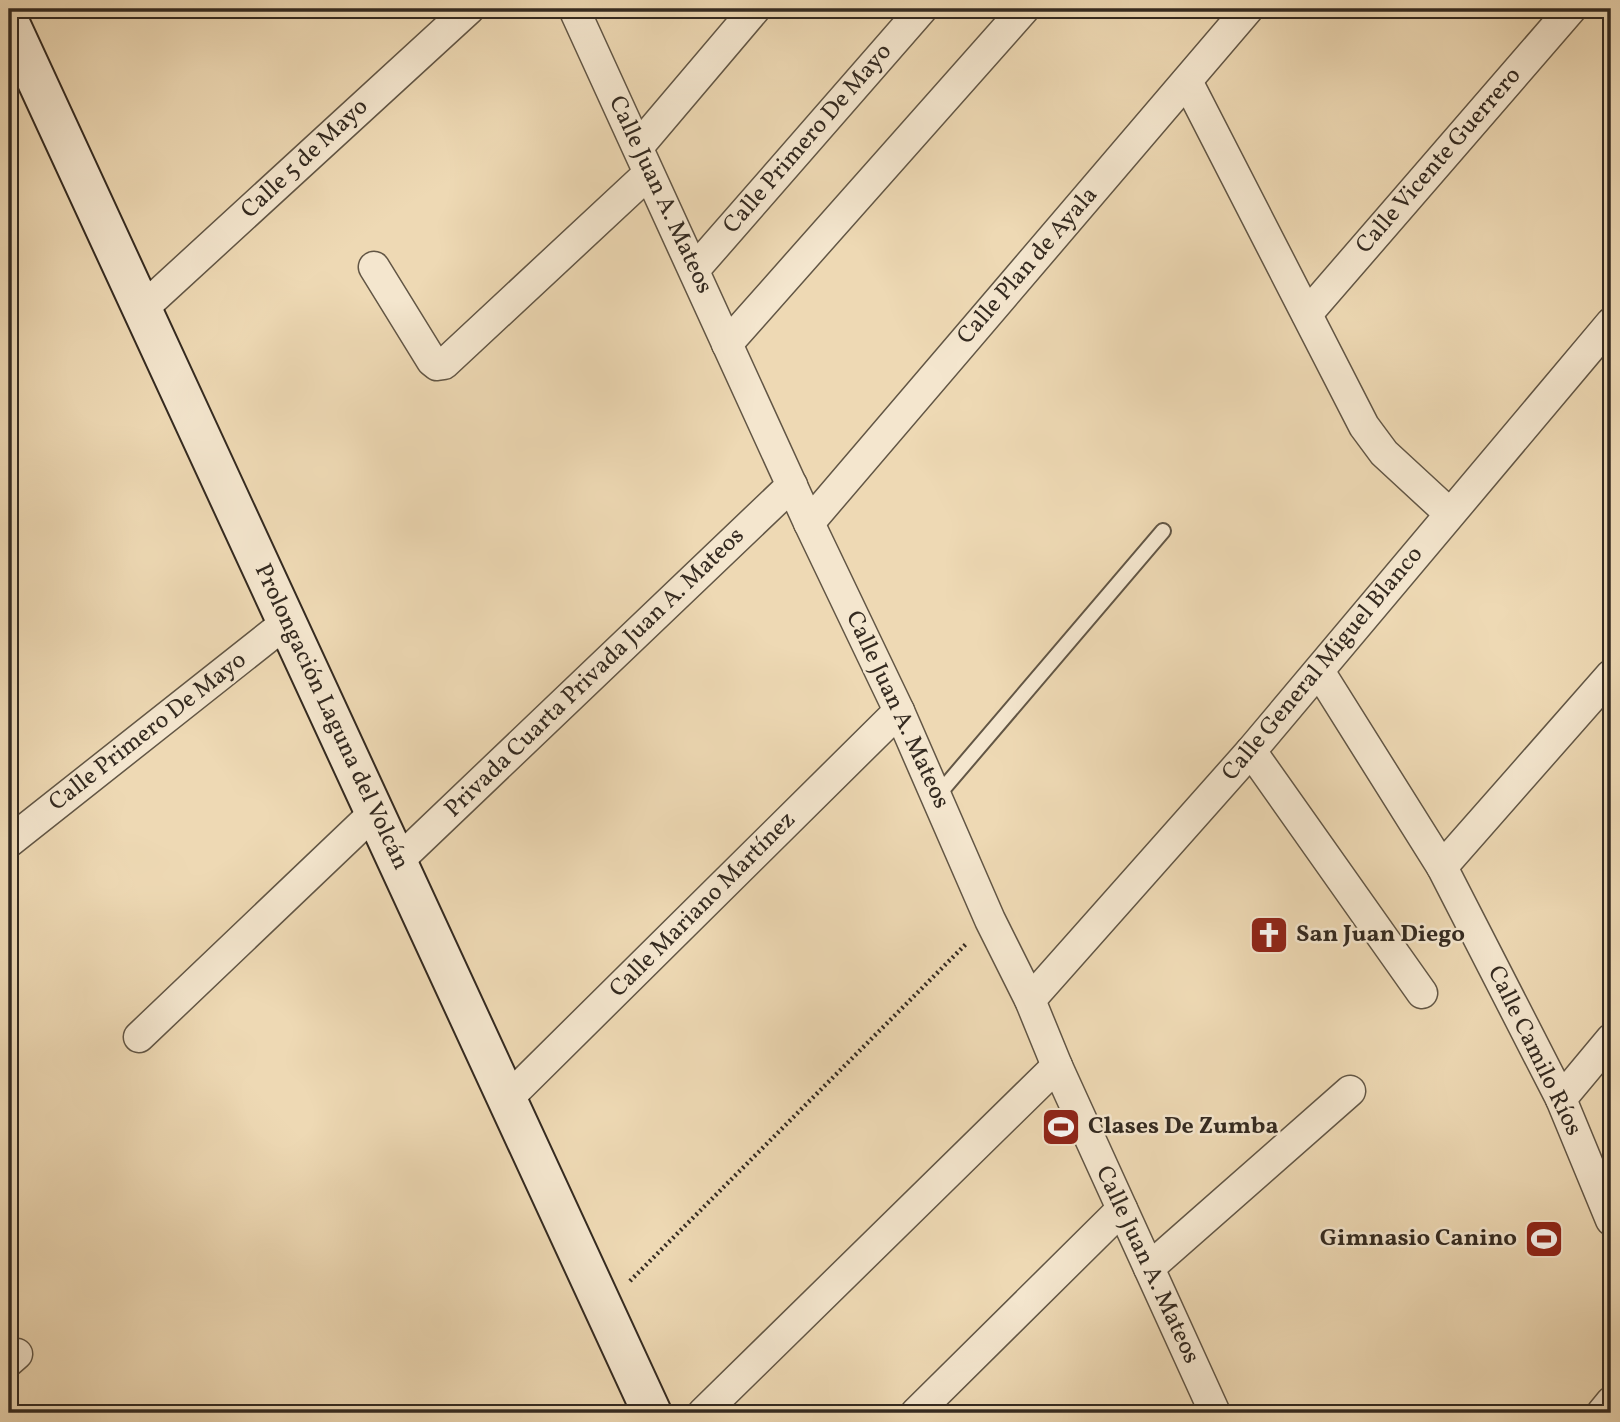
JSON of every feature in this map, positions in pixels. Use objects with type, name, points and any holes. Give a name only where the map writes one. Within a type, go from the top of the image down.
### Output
[{"type":"street","name":"Calle 5 de Mayo","points":[[142,309],[469,9]]},
{"type":"street","name":"Calle Juan A. Mateos","points":[[574,9],[809,523],[899,711],[990,920],[1030,1000],[1057,1066],[1149,1268],[1204,1408]]},
{"type":"street","points":[[374,267],[432,361],[437,365],[444,364],[643,161],[755,9]]},
{"type":"street","name":"Calle Primero De Mayo","points":[[695,269],[922,9]]},
{"type":"street","points":[[727,344],[1024,9]]},
{"type":"street","name":"Calle Plan de Ayala","points":[[809,523],[1248,9]]},
{"type":"street","name":"Calle Vicente Guerrero","points":[[1307,314],[1571,9]]},
{"type":"street","name":"Prolongación Laguna del Volcán","points":[[9,21],[652,1413]]},
{"type":"street","points":[[1187,81],[1364,426],[1384,453],[1450,513]]},
{"type":"street","name":"Calle General Miguel Blanco","points":[[1030,1000],[1320,671],[1611,323]]},
{"type":"street","name":"Privada Cuarta Privada Juan A. Mateos","points":[[398,861],[792,485]]},
{"type":"street","name":"Calle Primero De Mayo","points":[[9,842],[287,622]]},
{"type":"street","name":"Calle Camilo Ríos","points":[[1320,671],[1442,867],[1561,1099],[1611,1220]]},
{"type":"street","points":[[1442,867],[1611,675]]},
{"type":"street","name":"Calle Mariano Martínez","points":[[507,1099],[899,711]]},
{"type":"street","points":[[1251,751],[1422,993]]},
{"type":"street","points":[[139,1037],[374,813]]},
{"type":"street","points":[[1561,1099],[1611,1039]]},
{"type":"street","points":[[703,1413],[1057,1066]]},
{"type":"street","points":[[1149,1268],[1350,1091]]},
{"type":"street","points":[[916,1413],[1122,1209]]},
{"type":"street","points":[[1602,1413],[1611,1402]]},
{"type":"lane","points":[[937,796],[1163,531]]},
{"type":"path","points":[[603,1308],[990,920]]},
{"type":"place","name":"San Juan Diego","points":[[1269,935]]},
{"type":"place","name":"Clases De Zumba","points":[[1061,1127]]},
{"type":"place","name":"Gimnasio Canino","points":[[1544,1239]]}]
